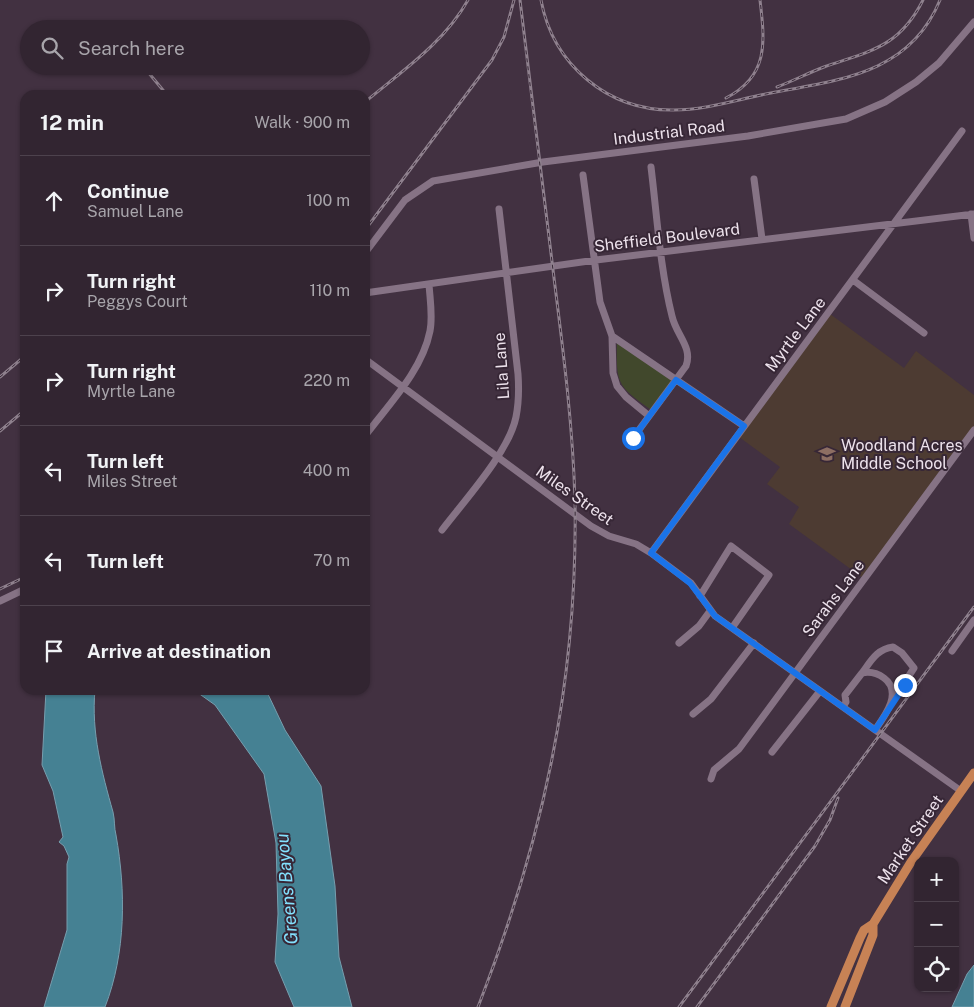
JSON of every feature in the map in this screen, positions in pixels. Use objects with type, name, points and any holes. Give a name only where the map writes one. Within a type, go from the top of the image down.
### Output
[{"type":"main road","name":"Market Street","points":[[831,1007],[864,930],[873,924],[898,881],[974,773]]},
{"type":"main road","name":"Market Street","points":[[845,1007],[873,935],[873,924]]},
{"type":"street","name":"Industrial Road","points":[[370,246],[405,200],[433,181],[543,162],[748,136],[846,119],[885,102],[916,82],[939,63],[974,22]]},
{"type":"street","name":"Myrtle Lane","points":[[651,553],[962,131]]},
{"type":"street","points":[[633,438],[686,366],[689,358],[688,348],[676,330],[672,318],[651,167]]},
{"type":"street","points":[[583,175],[596,260],[600,302],[612,336],[613,373],[617,386],[626,397],[649,416]]},
{"type":"street","points":[[754,179],[762,239]]},
{"type":"street","name":"Lila Lane","points":[[442,530],[497,456],[511,433],[516,418],[519,396],[499,209]]},
{"type":"street","name":"Sheffield Boulevard","points":[[370,292],[596,260],[972,214]]},
{"type":"street","points":[[972,214],[974,238]]},
{"type":"street","points":[[853,280],[924,333]]},
{"type":"street","points":[[370,429],[402,387],[423,354],[430,330],[429,284]]},
{"type":"street","points":[[612,336],[744,426]]},
{"type":"street","name":"Miles Street","points":[[370,363],[598,530],[636,544],[651,553],[690,583],[710,611],[732,628],[961,791]]},
{"type":"street","name":"Sarahs Lane","points":[[711,778],[714,770],[739,749],[974,430]]},
{"type":"street","points":[[700,596],[731,546],[769,575],[732,628]]},
{"type":"street","points":[[0,601],[20,591]]},
{"type":"street","points":[[679,643],[699,626],[710,611]]},
{"type":"street","points":[[952,651],[974,620]]},
{"type":"street","points":[[693,714],[711,699],[754,643]]},
{"type":"street","points":[[844,707],[846,702],[845,695],[878,652],[893,647],[902,653],[914,668],[875,730]]},
{"type":"street","points":[[862,673],[877,674],[887,680],[892,687],[892,701]]},
{"type":"street","points":[[772,752],[820,690]]},
{"type":"shaded area","name":"Woodland Acres Middle School","points":[[830,314],[904,368],[916,351],[974,395],[974,428],[863,578],[789,524],[799,507],[767,484],[780,467],[739,437]]},
{"type":"green space","points":[[617,342],[672,380],[650,409],[631,395],[621,382],[617,367]]},
{"type":"water","points":[[46,695],[95,695],[96,737],[101,767],[114,815],[122,900],[122,922],[117,965],[105,1007],[44,1007],[67,930],[67,864],[69,857],[64,846],[59,842],[63,837],[53,791],[42,765]]},
{"type":"water","name":"Greens Bayou","points":[[201,695],[268,695],[285,730],[321,786],[335,886],[339,957],[352,1007],[294,1007],[275,962],[278,914],[276,843],[264,774],[215,705]]},
{"type":"water","points":[[974,965],[974,1007],[952,1007],[959,992],[967,974]]},
{"type":"railway","points":[[370,98],[435,43],[447,30],[468,0]]},
{"type":"railway","points":[[370,223],[492,60],[504,37],[514,0]]},
{"type":"railway","points":[[478,1007],[521,883],[552,759],[563,696],[570,633],[574,568],[575,501],[568,393],[520,0]]},
{"type":"railway","points":[[541,0],[547,23],[558,45],[571,64],[587,80],[606,93],[627,102],[650,108],[674,110],[710,106],[822,83],[870,69],[891,59],[910,44],[927,25],[940,0]]},
{"type":"railway","points":[[726,98],[740,89],[757,68],[763,44],[760,0]]},
{"type":"railway","points":[[777,87],[818,69],[881,46],[904,28],[914,16],[923,0]]},
{"type":"railway","points":[[150,75],[163,90]]},
{"type":"railway","points":[[0,377],[20,360]]},
{"type":"railway","points":[[0,431],[20,414]]},
{"type":"railway","points":[[0,589],[20,579]]},
{"type":"railway","points":[[679,1007],[974,607]]},
{"type":"railway","points":[[697,1007],[815,846],[830,820],[838,798]]},
{"type":"place","name":"Woodland Acres Middle School","points":[[827,454]]},
{"type":"route","points":[[633,438],[676,380],[744,426],[651,553],[690,583],[715,616],[875,730],[892,701],[905,685]]}]
